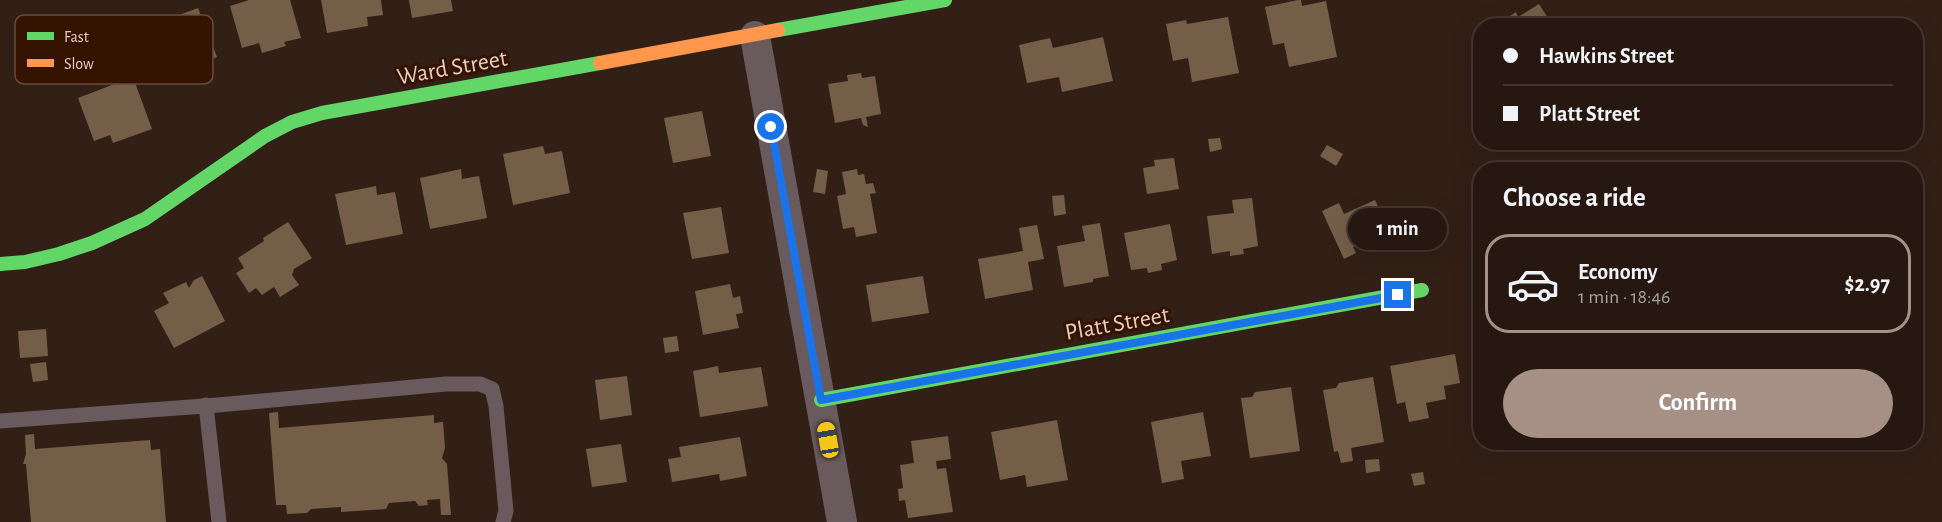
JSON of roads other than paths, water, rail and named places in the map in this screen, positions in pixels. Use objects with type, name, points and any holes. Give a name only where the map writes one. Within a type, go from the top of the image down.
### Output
[{"type":"street","name":"Ward Street","points":[[0,264],[25,262],[59,254],[92,243],[145,219],[265,136],[292,122],[322,114],[945,0]]},
{"type":"street","points":[[755,36],[842,522]]},
{"type":"street","name":"Platt Street","points":[[821,400],[1422,290]]},
{"type":"lane","points":[[0,421],[446,384],[480,384],[492,389],[496,406],[506,511],[503,522]]},
{"type":"lane","points":[[206,405],[219,522]]}]
